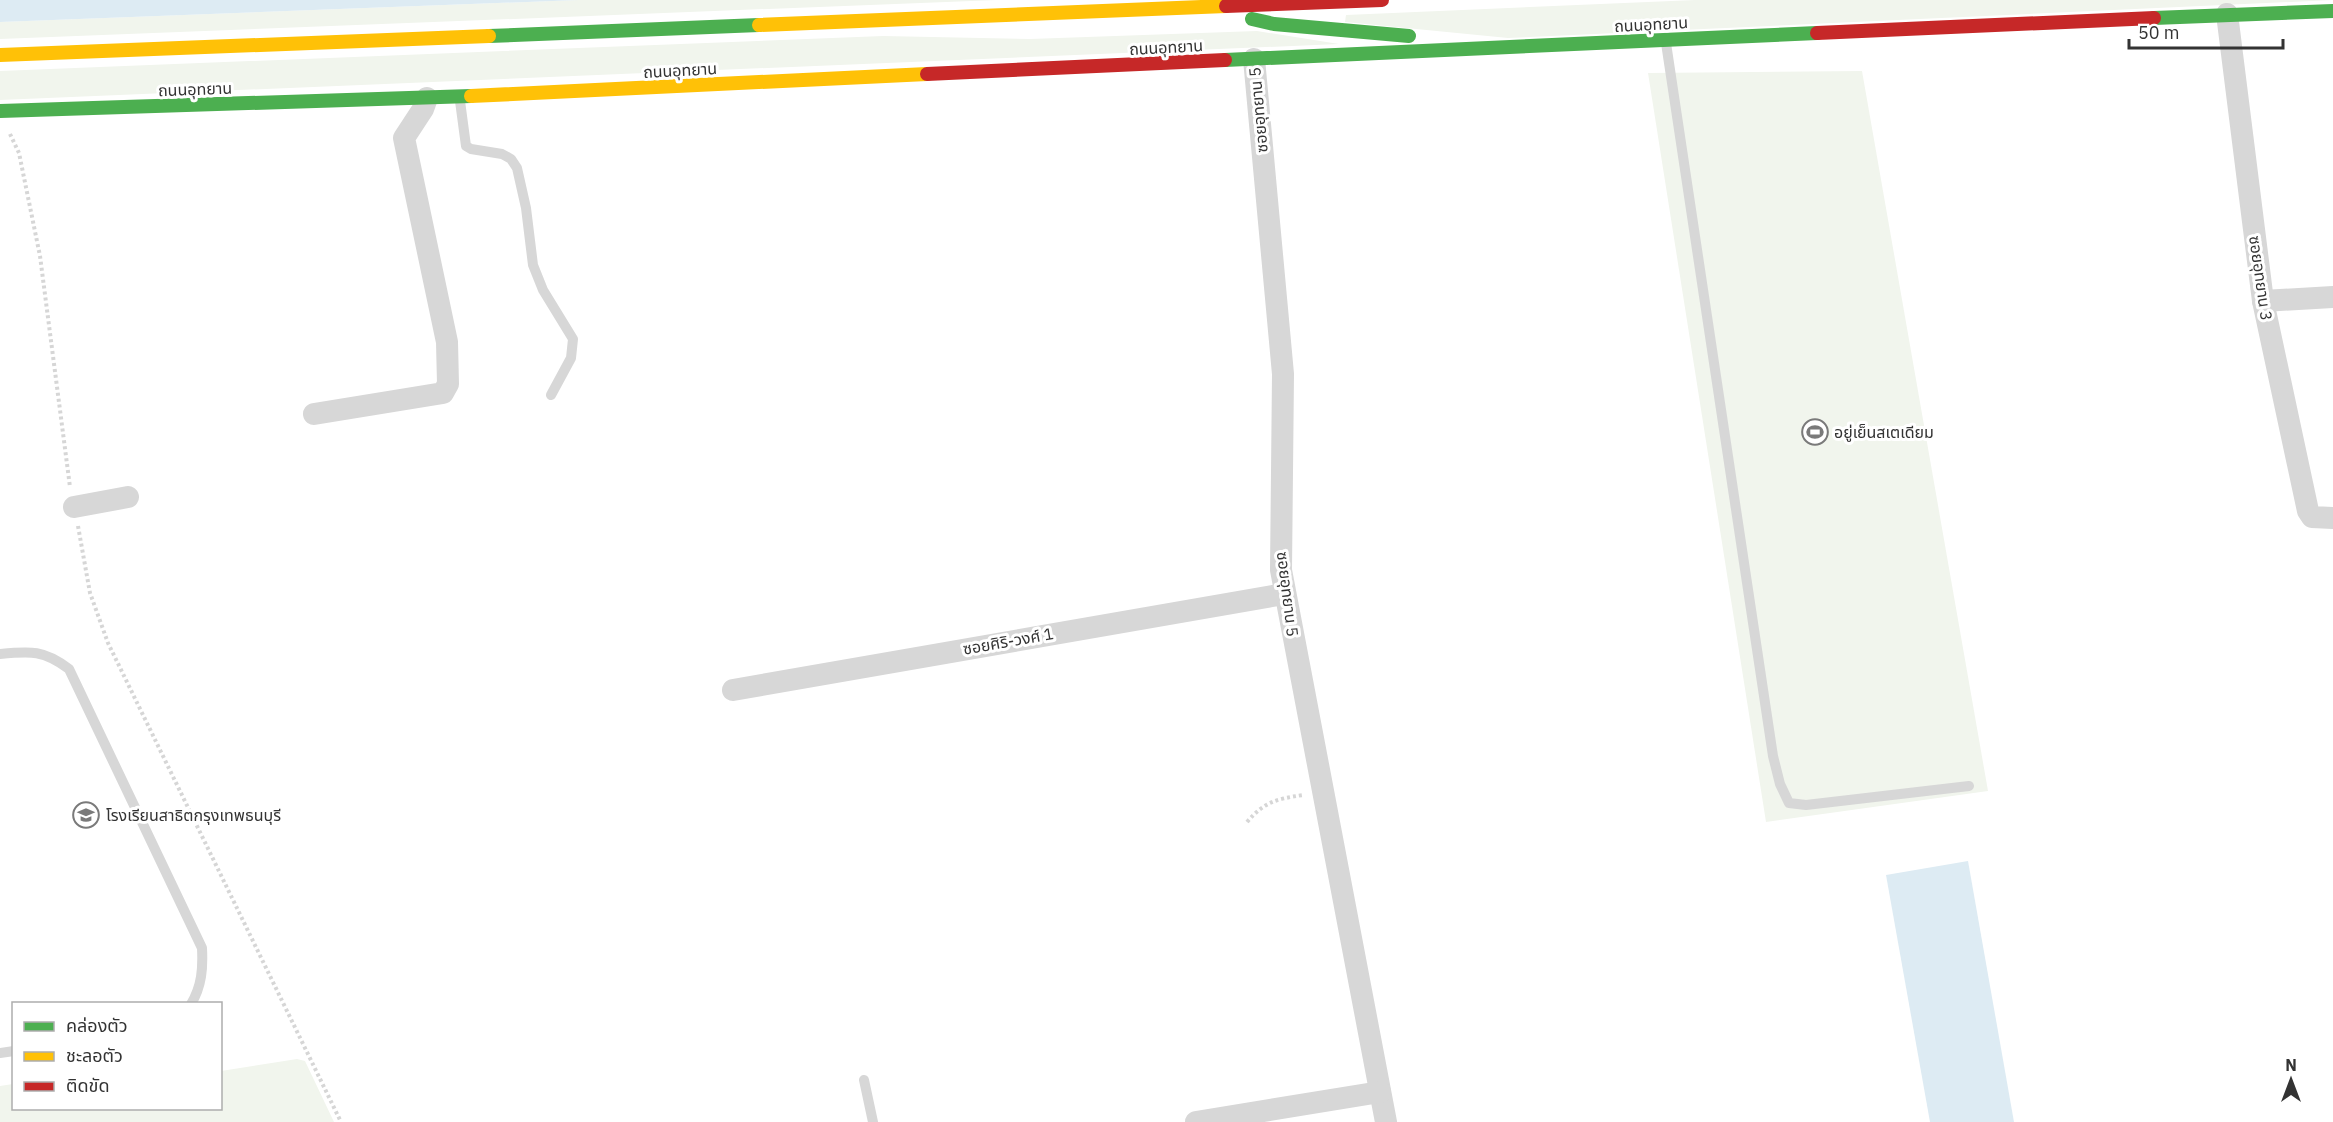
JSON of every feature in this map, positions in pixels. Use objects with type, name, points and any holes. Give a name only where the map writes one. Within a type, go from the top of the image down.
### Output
[{"type":"street","points":[[0,55],[1382,0]]},
{"type":"street","points":[[1198,8],[1274,24],[1517,47]]},
{"type":"street","name":"ถนนอุทยาน","points":[[0,111],[459,97],[1665,39],[2333,10]]},
{"type":"street","name":"ซอยอุทยาน 3","points":[[2228,14],[2263,301],[2308,512],[2312,517],[2333,518]]},
{"type":"street","name":"ซอยอุทยาน 5","points":[[1254,59],[1283,374],[1281,570],[1386,1122]]},
{"type":"street","points":[[314,414],[443,393],[448,384],[447,342],[404,138],[423,109],[427,98]]},
{"type":"street","points":[[2263,301],[2333,297]]},
{"type":"street","points":[[74,507],[128,497]]},
{"type":"street","name":"ซอยศิริ-วงศ์ 1","points":[[733,690],[1284,594]]},
{"type":"street","points":[[1196,1122],[1380,1092]]},
{"type":"lane","points":[[1665,39],[1773,756],[1780,784],[1789,803],[1806,805],[1969,786]]},
{"type":"lane","points":[[459,97],[466,146],[471,149],[502,154],[511,159],[517,168],[526,208],[533,265],[543,290],[573,339],[571,358],[552,395]]},
{"type":"lane","points":[[0,654],[27,651],[54,657],[69,669],[202,948],[203,969],[197,994],[192,1002]]},
{"type":"lane","points":[[864,1080],[873,1122]]},
{"type":"path","points":[[7,127],[19,153],[40,256],[74,507],[90,593],[108,643],[341,1122]]},
{"type":"path","points":[[1247,822],[1259,808],[1276,799],[1322,792]]},
{"type":"shaded area","points":[[0,0],[578,0],[0,22]]},
{"type":"shaded area","points":[[578,0],[997,0],[0,39],[0,22]]},
{"type":"shaded area","points":[[1695,0],[2333,0],[1508,38],[1345,22],[1346,15]]},
{"type":"shaded area","points":[[1257,31],[1339,44],[0,100],[0,71],[883,36],[1030,39]]},
{"type":"shaded area","name":"อยู่เย็นสเตเดียม","points":[[1862,71],[1988,791],[1766,822],[1648,73]]},
{"type":"shaded area","points":[[1968,861],[2014,1122],[1930,1122],[1886,875]]},
{"type":"shaded area","points":[[297,1059],[305,1061],[334,1122],[0,1122],[0,1086],[12,1084],[12,1110],[222,1110],[222,1071]]},
{"type":"traffic: fast","points":[[2154,18],[2333,11]]},
{"type":"traffic: fast","points":[[1252,19],[1274,24],[1409,36]]},
{"type":"traffic: fast","points":[[489,36],[759,25]]},
{"type":"traffic: fast","points":[[1225,60],[1817,33]]},
{"type":"traffic: fast","points":[[0,111],[471,96]]},
{"type":"traffic: slow","points":[[759,25],[1226,6]]},
{"type":"traffic: slow","points":[[0,55],[489,36]]},
{"type":"traffic: slow","points":[[471,96],[927,74]]},
{"type":"traffic: jam","points":[[1226,6],[1382,0]]},
{"type":"traffic: jam","points":[[1817,33],[2154,18]]},
{"type":"traffic: jam","points":[[927,74],[1225,60]]},
{"type":"place","name":"อยู่เย็นสเตเดียม","points":[[1815,432]]},
{"type":"place","name":"โรงเรียนสาธิตกรุงเทพธนบุรี","points":[[86,815]]}]
